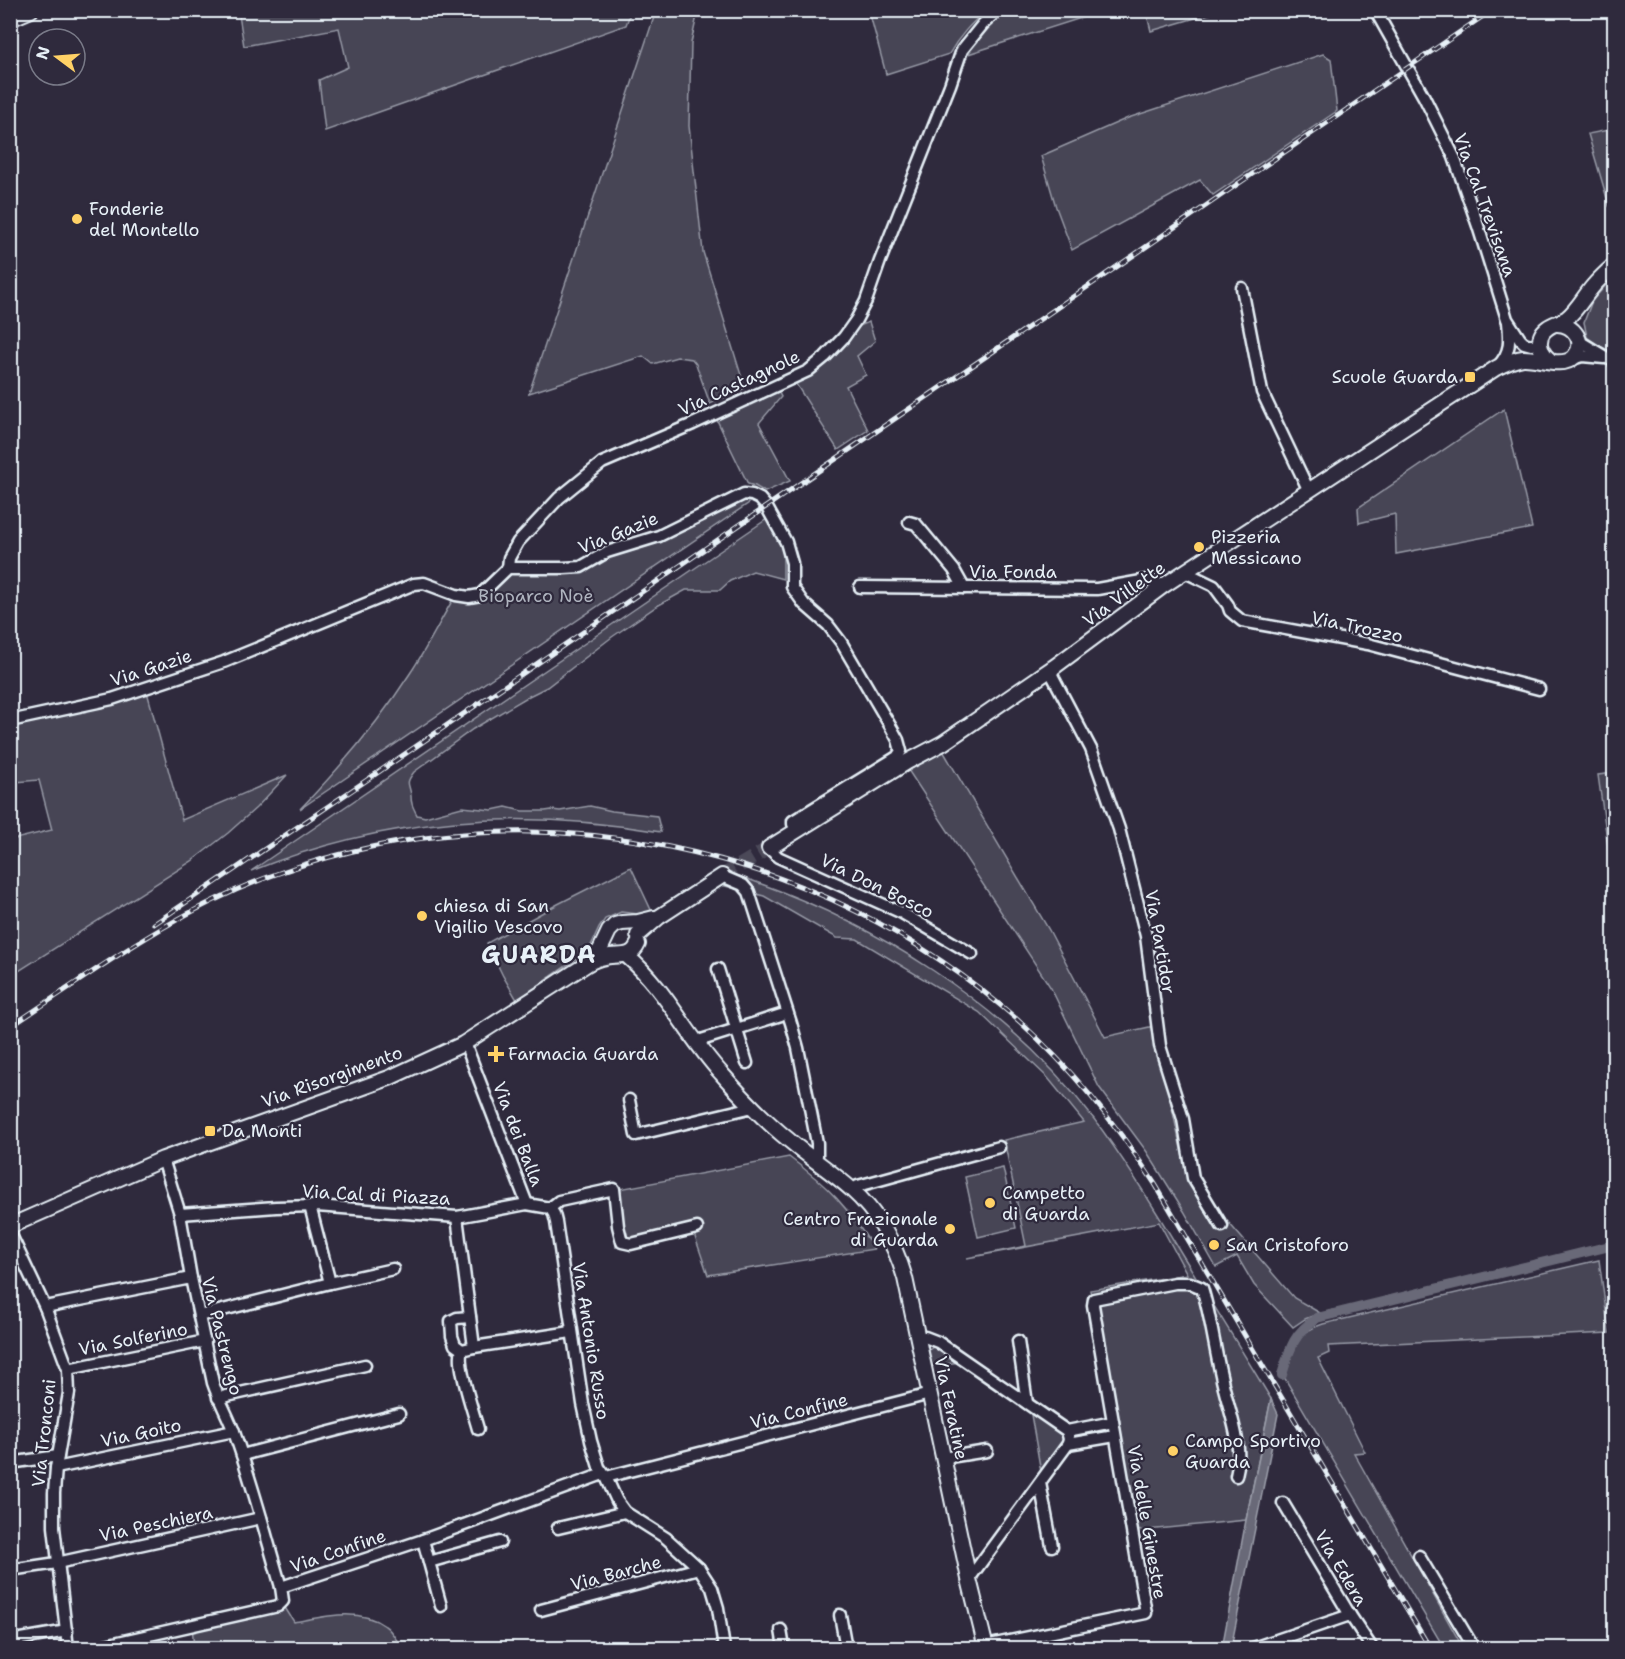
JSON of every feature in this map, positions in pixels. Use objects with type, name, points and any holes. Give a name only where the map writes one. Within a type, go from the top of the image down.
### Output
[{"type":"street","points":[[10,19],[30,10]]},
{"type":"street","name":"Via Castagnole","points":[[508,568],[509,558],[518,542],[559,498],[602,463],[807,371],[825,357],[843,337],[856,320],[866,301],[962,50],[998,10]]},
{"type":"street","name":"Via Cal Trevisana","points":[[1375,10],[1424,97],[1454,157],[1478,226],[1508,321],[1508,352],[1497,368]]},
{"type":"street","points":[[1508,321],[1520,331],[1535,336],[1568,317],[1614,265]]},
{"type":"street","points":[[1242,288],[1262,392],[1309,491]]},
{"type":"street","points":[[1569,360],[1577,352],[1585,298]]},
{"type":"street","name":"Via Cal Trevisana","points":[[1508,321],[1524,343],[1540,346]]},
{"type":"street","points":[[1551,361],[1542,353],[1540,346],[1541,336],[1553,325],[1568,325],[1578,337],[1611,360]]},
{"type":"street","name":"Via Villette","points":[[769,848],[908,762],[943,743],[1054,667],[1163,586],[1497,368],[1512,355],[1524,349],[1540,346]]},
{"type":"street","points":[[1569,360],[1582,356],[1611,360]]},
{"type":"street","name":"Via Villette","points":[[1497,368],[1524,358],[1563,363],[1569,360]]},
{"type":"street","name":"Via Gazie","points":[[10,721],[112,699],[224,662],[414,584],[424,583],[456,595],[469,597],[480,594],[508,568],[581,567],[607,552],[659,536],[744,494],[752,495],[766,506],[786,542],[792,563],[792,587],[804,604],[828,625],[841,642],[892,729],[901,751],[897,757],[794,821],[793,824],[797,830]]},
{"type":"street","points":[[909,522],[916,524],[954,570],[964,588]]},
{"type":"street","name":"Via Trozzo","points":[[1185,572],[1214,586],[1230,611],[1242,621],[1368,644],[1539,689]]},
{"type":"street","name":"Via Fonda","points":[[860,587],[1097,589],[1147,580],[1163,586]]},
{"type":"street","name":"Via Partidor","points":[[1054,667],[1052,675],[1091,749],[1119,829],[1146,936],[1160,1046],[1183,1119],[1192,1178],[1222,1226]]},
{"type":"street","name":"Via Don Bosco","points":[[769,848],[778,857],[902,913],[972,954]]},
{"type":"street","points":[[722,876],[743,885],[749,892],[798,1048],[818,1151],[815,1160]]},
{"type":"street","name":"Via Risorgimento","points":[[10,1226],[163,1159],[389,1078],[465,1043],[586,964],[603,957],[622,955],[635,950],[638,939],[659,917],[722,876]]},
{"type":"street","name":"Via Risorgimento","points":[[586,964],[600,950],[611,928],[615,925],[659,917]]},
{"type":"street","points":[[626,923],[634,927],[638,939]]},
{"type":"street","points":[[607,936],[606,941],[609,948],[622,955]]},
{"type":"street","name":"Via Feratine","points":[[638,939],[640,954],[648,975],[713,1064],[753,1107],[790,1141],[853,1190],[874,1214],[897,1253],[905,1278],[985,1647],[1146,1613]]},
{"type":"street","name":"Via Feratine","points":[[622,955],[648,975]]},
{"type":"street","points":[[718,969],[747,1063]]},
{"type":"street","points":[[695,1042],[782,1015]]},
{"type":"street","name":"Via dei Balla","points":[[465,1043],[527,1204]]},
{"type":"street","points":[[629,1100],[636,1135],[753,1107]]},
{"type":"street","points":[[853,1190],[858,1186],[999,1147]]},
{"type":"street","name":"Via Pastrengo","points":[[163,1159],[180,1215],[213,1383],[234,1431],[281,1587]]},
{"type":"street","points":[[550,1208],[559,1201],[614,1189],[622,1242],[632,1244],[697,1228]]},
{"type":"street","name":"Via Cal di Piazza","points":[[180,1215],[310,1206],[457,1217],[527,1204],[550,1208]]},
{"type":"street","points":[[310,1206],[330,1283]]},
{"type":"street","name":"Via Antonio Russo","points":[[550,1208],[556,1221],[583,1404],[596,1461],[605,1475]]},
{"type":"street","points":[[457,1217],[474,1347]]},
{"type":"street","name":"Via Tronconi","points":[[10,1233],[45,1307],[68,1369],[69,1393],[56,1468],[54,1494],[57,1563],[68,1648]]},
{"type":"street","points":[[199,1316],[393,1269]]},
{"type":"street","points":[[45,1307],[191,1278]]},
{"type":"street","name":"Via delle Ginestre","points":[[1146,1613],[1093,1305],[1094,1299],[1175,1283],[1190,1283],[1202,1288],[1235,1430],[1239,1466],[1236,1476]]},
{"type":"street","points":[[470,1317],[457,1318],[452,1322],[454,1346],[462,1350],[571,1332]]},
{"type":"street","points":[[917,1337],[938,1342],[1067,1431],[1069,1439],[1068,1444],[969,1579]]},
{"type":"street","name":"Via Solferino","points":[[68,1369],[205,1341]]},
{"type":"street","points":[[1018,1341],[1027,1403]]},
{"type":"street","points":[[462,1350],[460,1354],[462,1368],[478,1429]]},
{"type":"street","points":[[218,1398],[365,1365]]},
{"type":"street","name":"Via Confine","points":[[92,1648],[278,1606],[283,1601],[281,1587],[423,1540],[605,1475],[930,1394]]},
{"type":"street","points":[[242,1455],[399,1414]]},
{"type":"street","points":[[1067,1431],[1113,1422]]},
{"type":"street","name":"Via Goito","points":[[56,1468],[234,1431]]},
{"type":"street","name":"Via delle Ginestre","points":[[1068,1444],[1115,1436]]},
{"type":"street","points":[[943,1458],[987,1451]]},
{"type":"street","points":[[10,1463],[58,1456]]},
{"type":"street","name":"Via Barche","points":[[605,1475],[617,1501],[625,1512],[666,1538],[699,1568],[713,1593],[718,1608],[724,1648]]},
{"type":"street","points":[[1040,1483],[1052,1545]]},
{"type":"street","name":"Via Edera","points":[[1283,1503],[1372,1648]]},
{"type":"street","points":[[558,1528],[625,1512]]},
{"type":"street","name":"Via Peschiera","points":[[10,1570],[57,1563],[261,1518]]},
{"type":"street","points":[[423,1540],[441,1606]]},
{"type":"street","points":[[429,1562],[500,1542]]},
{"type":"street","points":[[1419,1556],[1474,1648]]},
{"type":"street","name":"Via Barche","points":[[541,1610],[699,1568]]},
{"type":"street","points":[[840,1615],[846,1648]]},
{"type":"street","points":[[1253,1648],[1350,1615]]},
{"type":"street","points":[[781,1630],[784,1648]]},
{"type":"street","points":[[10,1641],[67,1631]]},
{"type":"green space","points":[[869,10],[985,11],[949,54],[886,74]]},
{"type":"green space","points":[[1146,10],[1219,11],[1151,31]]},
{"type":"green space","points":[[252,11],[631,11],[626,25],[325,131],[319,80],[348,67],[339,28],[244,46],[239,15]]},
{"type":"green space","points":[[656,11],[698,11],[691,43],[689,126],[703,252],[745,388],[710,404],[696,364],[692,359],[677,357],[653,364],[643,356],[529,393]]},
{"type":"green space","points":[[1006,11],[1103,11],[965,55],[977,39]]},
{"type":"green space","points":[[1323,54],[1331,59],[1337,111],[1213,195],[1200,180],[1072,250],[1041,156],[1128,118]]},
{"type":"green space","points":[[1614,129],[1614,222],[1588,134]]},
{"type":"green space","points":[[1614,276],[1614,352],[1601,347],[1587,337],[1584,322],[1592,301]]},
{"type":"green space","points":[[869,322],[875,341],[857,356],[866,375],[846,386],[868,430],[838,450],[794,381],[857,327]]},
{"type":"green space","points":[[777,389],[781,397],[759,423],[790,481],[765,492],[748,484],[716,418]]},
{"type":"green space","points":[[1504,409],[1532,528],[1396,554],[1395,514],[1359,523],[1358,508]]},
{"type":"green space","name":"Bioparco Noè","points":[[748,499],[752,501],[300,809],[345,760],[386,709],[417,663],[455,596],[465,600],[508,572],[571,570],[658,540]]},
{"type":"green space","points":[[767,519],[783,547],[783,579],[753,571],[730,581],[720,590],[686,590],[657,606],[612,637],[547,687],[473,729],[414,772],[408,782],[414,810],[417,815],[425,817],[462,807],[560,811],[590,806],[657,816],[661,832],[556,820],[453,822],[352,839],[251,871]]},
{"type":"green space","points":[[146,688],[182,820],[287,775],[256,808],[192,861],[11,976],[11,840],[52,830],[39,780],[15,782],[11,762],[11,725]]},
{"type":"green space","points":[[942,749],[1049,930],[1105,1037],[1154,1026],[1183,1158],[1222,1222],[1228,1222],[1294,1298],[1320,1313],[1293,1327],[1254,1285],[1237,1256],[1216,1267],[1147,1152],[1099,1087],[1051,988],[908,770]]},
{"type":"green space","points":[[1614,773],[1614,861],[1610,861],[1598,775]]},
{"type":"green space","points":[[631,867],[652,912],[638,914],[621,912],[605,919],[589,950],[517,1000],[487,943]]},
{"type":"green space","points":[[736,875],[838,916],[887,942],[933,971],[978,1003],[1020,1038],[1094,1119],[1140,1186],[1271,1399],[1246,1520],[1137,1531],[1090,1290],[1187,1274],[1159,1222],[967,1258],[1026,1246],[1004,1140],[1084,1122],[1048,1078],[979,1012],[857,939],[837,938],[764,896],[721,885]]},
{"type":"green space","points":[[789,1157],[836,1198],[874,1249],[708,1275],[693,1231],[616,1247],[614,1190]]},
{"type":"green space","name":"Campetto di Guarda","points":[[1003,1168],[1016,1228],[978,1237],[965,1177]]},
{"type":"green space","points":[[1599,1260],[1609,1333],[1328,1346],[1329,1353],[1318,1358],[1365,1452],[1354,1453],[1463,1648],[1444,1648],[1284,1377],[1292,1351],[1299,1338],[1323,1324]]},
{"type":"green space","points":[[933,1347],[939,1348],[960,1362],[932,1366],[929,1350]]},
{"type":"green space","points":[[1030,1409],[1062,1432],[1064,1439],[1041,1472]]},
{"type":"green space","points":[[284,1606],[294,1622],[341,1615],[375,1620],[388,1628],[402,1648],[194,1648],[192,1625]]},
{"type":"water","points":[[1271,1399],[1278,1414],[1231,1648],[1222,1648],[1246,1520]]},
{"type":"waterway","points":[[1282,1375],[1297,1336],[1317,1318],[1614,1245]]},
{"type":"tunnel","points":[[722,876],[769,848]]},
{"type":"railway","points":[[154,924],[1492,10]]},
{"type":"railway","points":[[10,1027],[140,941],[208,903],[279,873],[375,846],[473,833],[572,834],[669,847],[764,873],[855,911],[941,961],[1020,1022],[1058,1059],[1110,1119],[1155,1184],[1430,1648]]},
{"type":"place","name":"Fonderie del Montello","points":[[77,219]]},
{"type":"place","name":"Scuole Guarda","points":[[1470,377]]},
{"type":"place","name":"Pizzeria Messicano","points":[[1199,547]]},
{"type":"place","name":"chiesa di San Vigilio Vescovo","points":[[422,916]]},
{"type":"place","name":"Farmacia Guarda","points":[[496,1054]]},
{"type":"place","name":"Da Monti","points":[[210,1131]]},
{"type":"place","name":"Campetto di Guarda","points":[[990,1203]]},
{"type":"place","name":"Centro Frazionale di Guarda","points":[[950,1229]]},
{"type":"place","name":"San Cristoforo","points":[[1214,1245]]},
{"type":"place","name":"Campo Sportivo Guarda","points":[[1173,1451]]},
{"type":"district","name":"GUARDA","points":[[539,955]]}]
